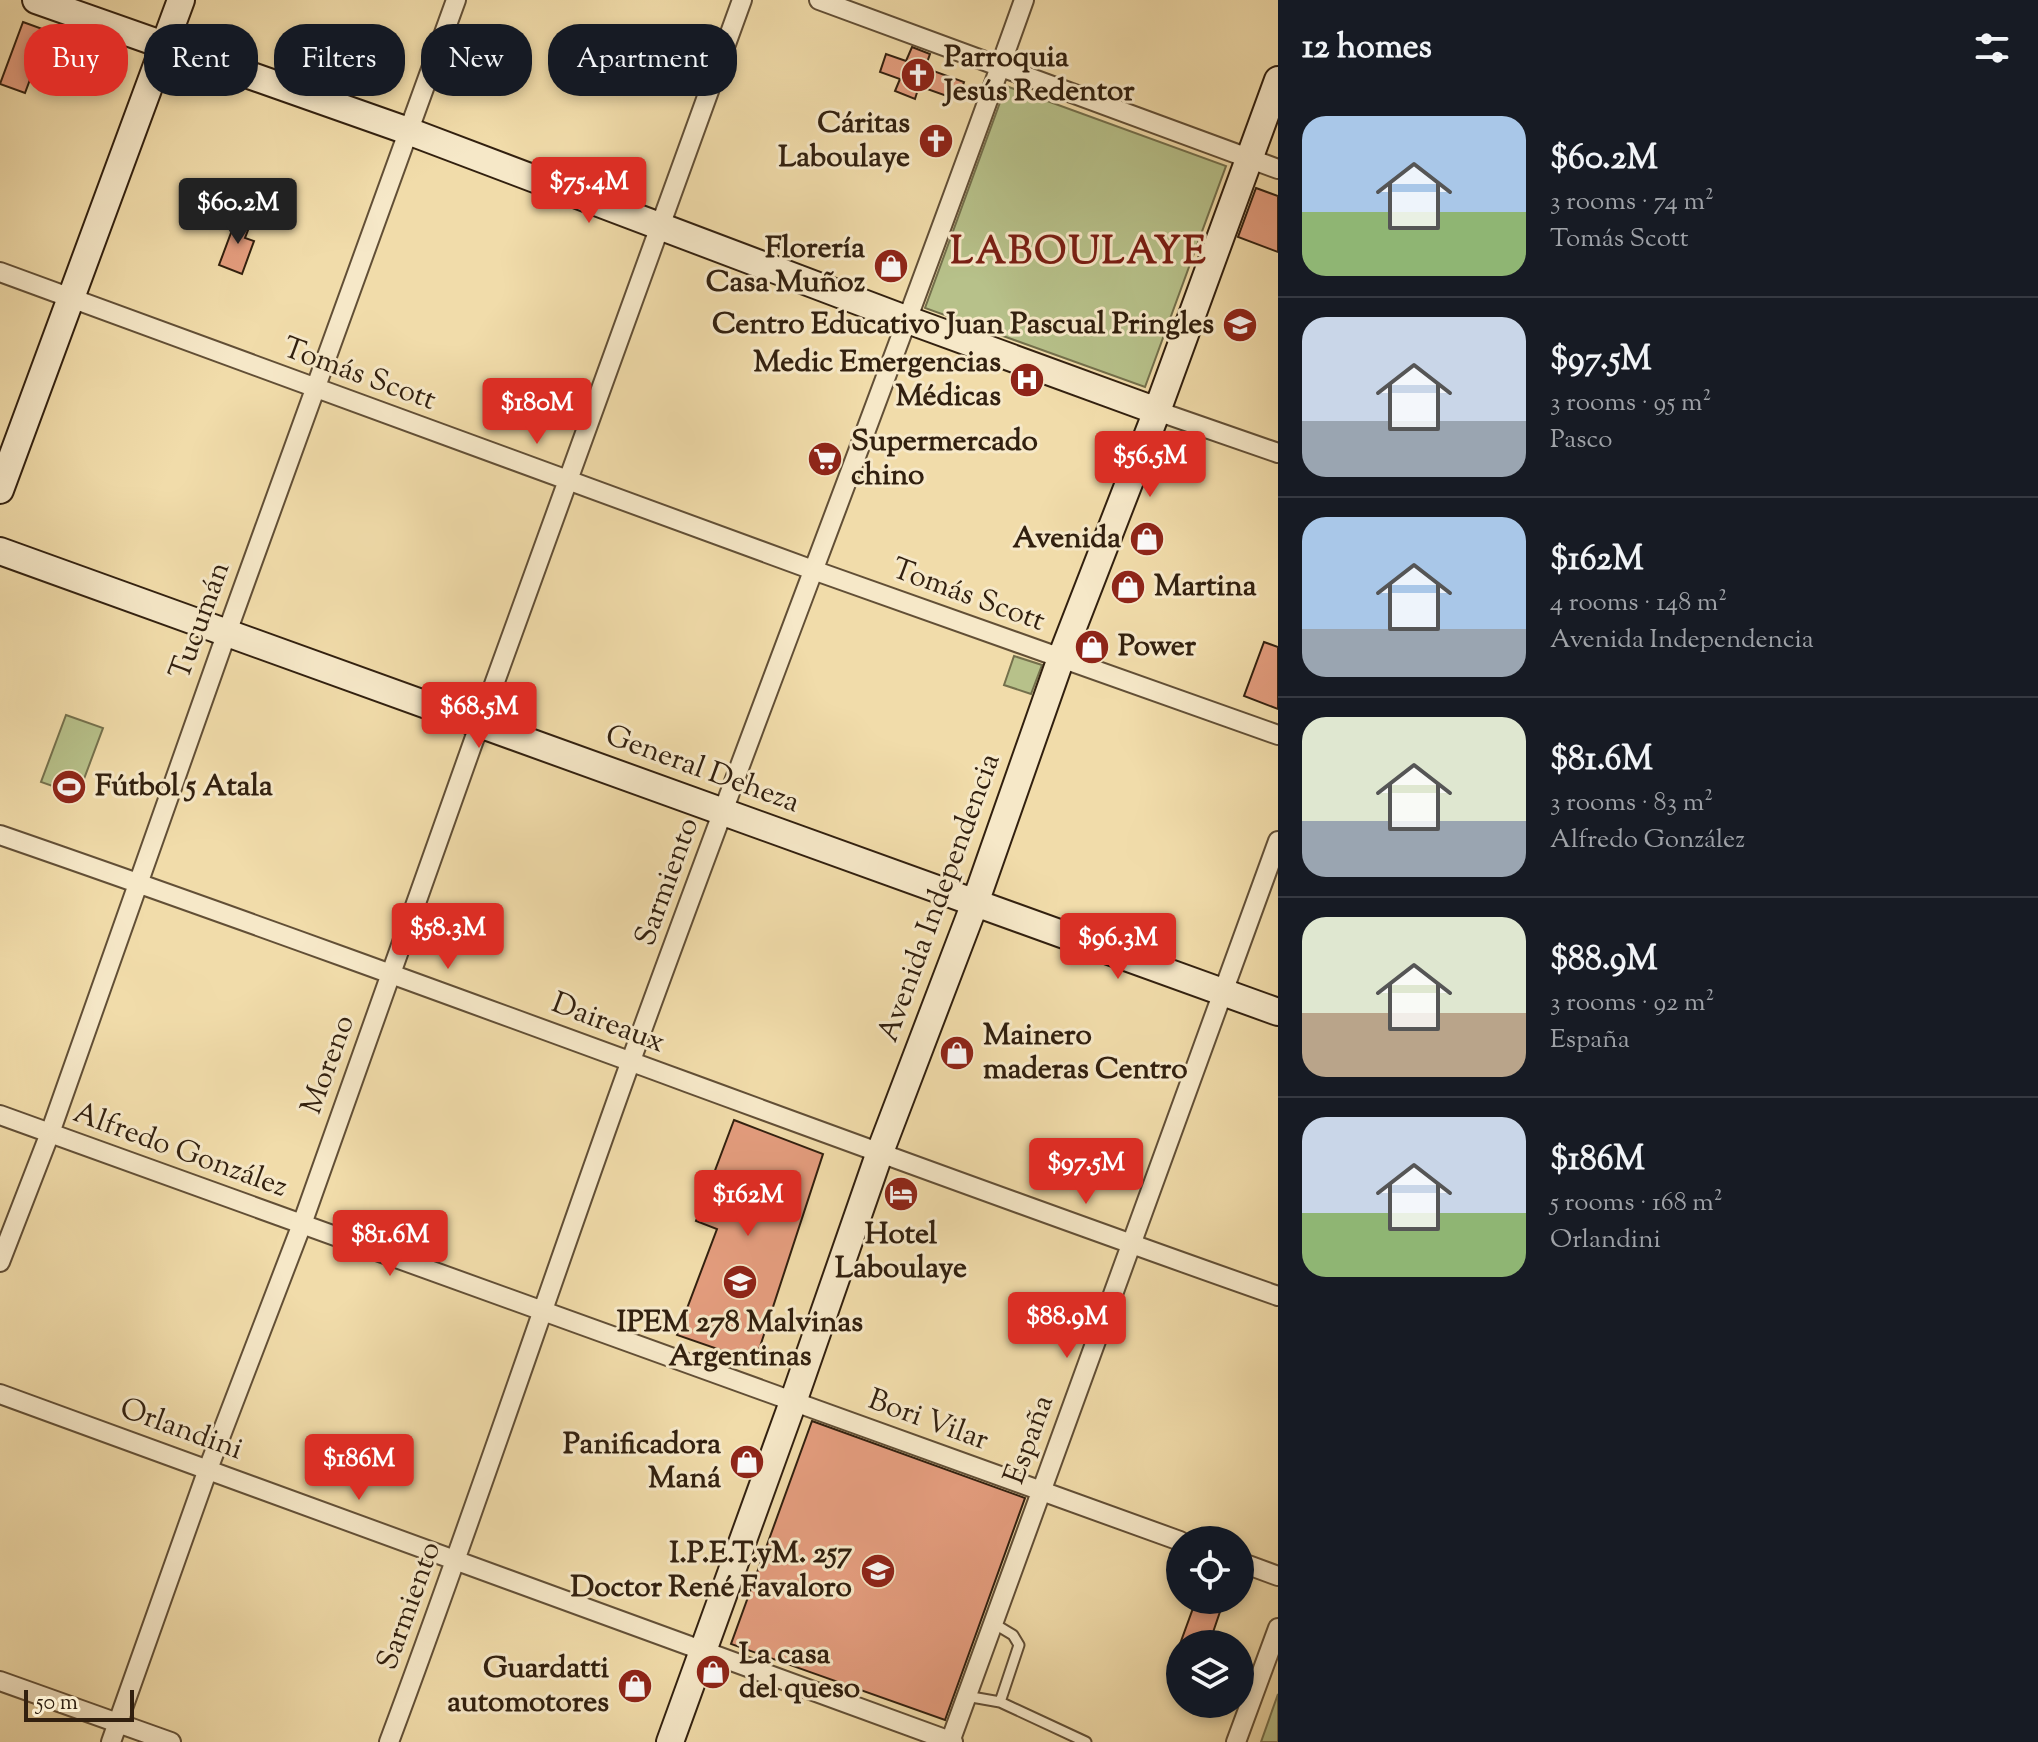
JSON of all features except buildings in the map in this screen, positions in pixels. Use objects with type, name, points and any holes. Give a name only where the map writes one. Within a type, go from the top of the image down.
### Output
[{"type":"main road","points":[[36,0],[144,38]]},
{"type":"main road","points":[[172,24],[181,0]]},
{"type":"main road","points":[[258,78],[408,131],[1157,411]]},
{"type":"main road","name":"Avenida Independencia","points":[[670,1742],[880,1152],[1278,80]]},
{"type":"main road","points":[[0,490],[145,96]]},
{"type":"main road","name":"General Deheza","points":[[0,551],[1278,1012]]},
{"type":"street","name":"Tucumán","points":[[0,1262],[8,1216],[50,1133],[314,389],[456,0]]},
{"type":"street","name":"Moreno","points":[[111,1742],[208,1469],[302,1224],[742,0]]},
{"type":"street","points":[[819,0],[1278,169]]},
{"type":"street","name":"Sarmiento","points":[[389,1742],[457,1560],[630,1063],[908,320],[1024,0]]},
{"type":"street","name":"Tomás Scott","points":[[0,272],[813,570],[1278,735]]},
{"type":"street","points":[[1157,411],[1278,453]]},
{"type":"street","name":"Daireaux","points":[[0,835],[392,972],[630,1063],[1278,1296]]},
{"type":"street","name":"España","points":[[951,1742],[1278,841]]},
{"type":"street","name":"Alfredo González","points":[[0,1115],[793,1402]]},
{"type":"street","name":"Orlandini","points":[[0,1394],[704,1649],[951,1742]]},
{"type":"street","name":"Bori Vilar","points":[[793,1402],[1166,1536]]},
{"type":"street","points":[[1254,1567],[1278,1576]]},
{"type":"street","points":[[1236,1742],[1278,1628]]},
{"type":"street","points":[[0,1681],[171,1742]]},
{"type":"lane","points":[[993,1623],[1013,1635],[1019,1645],[1000,1702]]},
{"type":"lane","points":[[966,1696],[1000,1702],[1086,1742]]},
{"type":"green space","points":[[1006,86],[1226,166],[1145,387],[925,308]]},
{"type":"green space","points":[[1014,656],[1042,665],[1031,694],[1004,685]]},
{"type":"green space","points":[[66,715],[103,728],[78,795],[41,782]]},
{"type":"green space","points":[[1278,1694],[1278,1742],[1261,1742]]},
{"type":"place","name":"Parroquia Jesús Redentor","points":[[918,75]]},
{"type":"place","name":"Cáritas Laboulaye","points":[[936,141]]},
{"type":"place","name":"Florería Casa Muñoz","points":[[891,266]]},
{"type":"place","name":"Centro Educativo Juan Pascual Pringles","points":[[1240,325]]},
{"type":"place","name":"Medic Emergencias Médicas","points":[[1027,380]]},
{"type":"place","name":"Supermercado chino","points":[[825,459]]},
{"type":"place","name":"Avenida","points":[[1147,539]]},
{"type":"place","name":"Martina","points":[[1128,587]]},
{"type":"place","name":"Power","points":[[1092,647]]},
{"type":"place","name":"Fútbol 5 Atala","points":[[69,787]]},
{"type":"place","name":"Mainero maderas Centro","points":[[957,1053]]},
{"type":"place","name":"Hotel Laboulaye","points":[[901,1194]]},
{"type":"place","name":"IPEM 278 Malvinas Argentinas","points":[[740,1282]]},
{"type":"place","name":"Panificadora Maná","points":[[747,1462]]},
{"type":"place","name":"I.P.E.T.yM. 257 Doctor René Favaloro","points":[[878,1571]]},
{"type":"place","name":"La casa del queso","points":[[713,1672]]},
{"type":"place","name":"Guardatti automotores","points":[[635,1686]]},
{"type":"district","name":"LABOULAYE","points":[[1079,254]]}]
